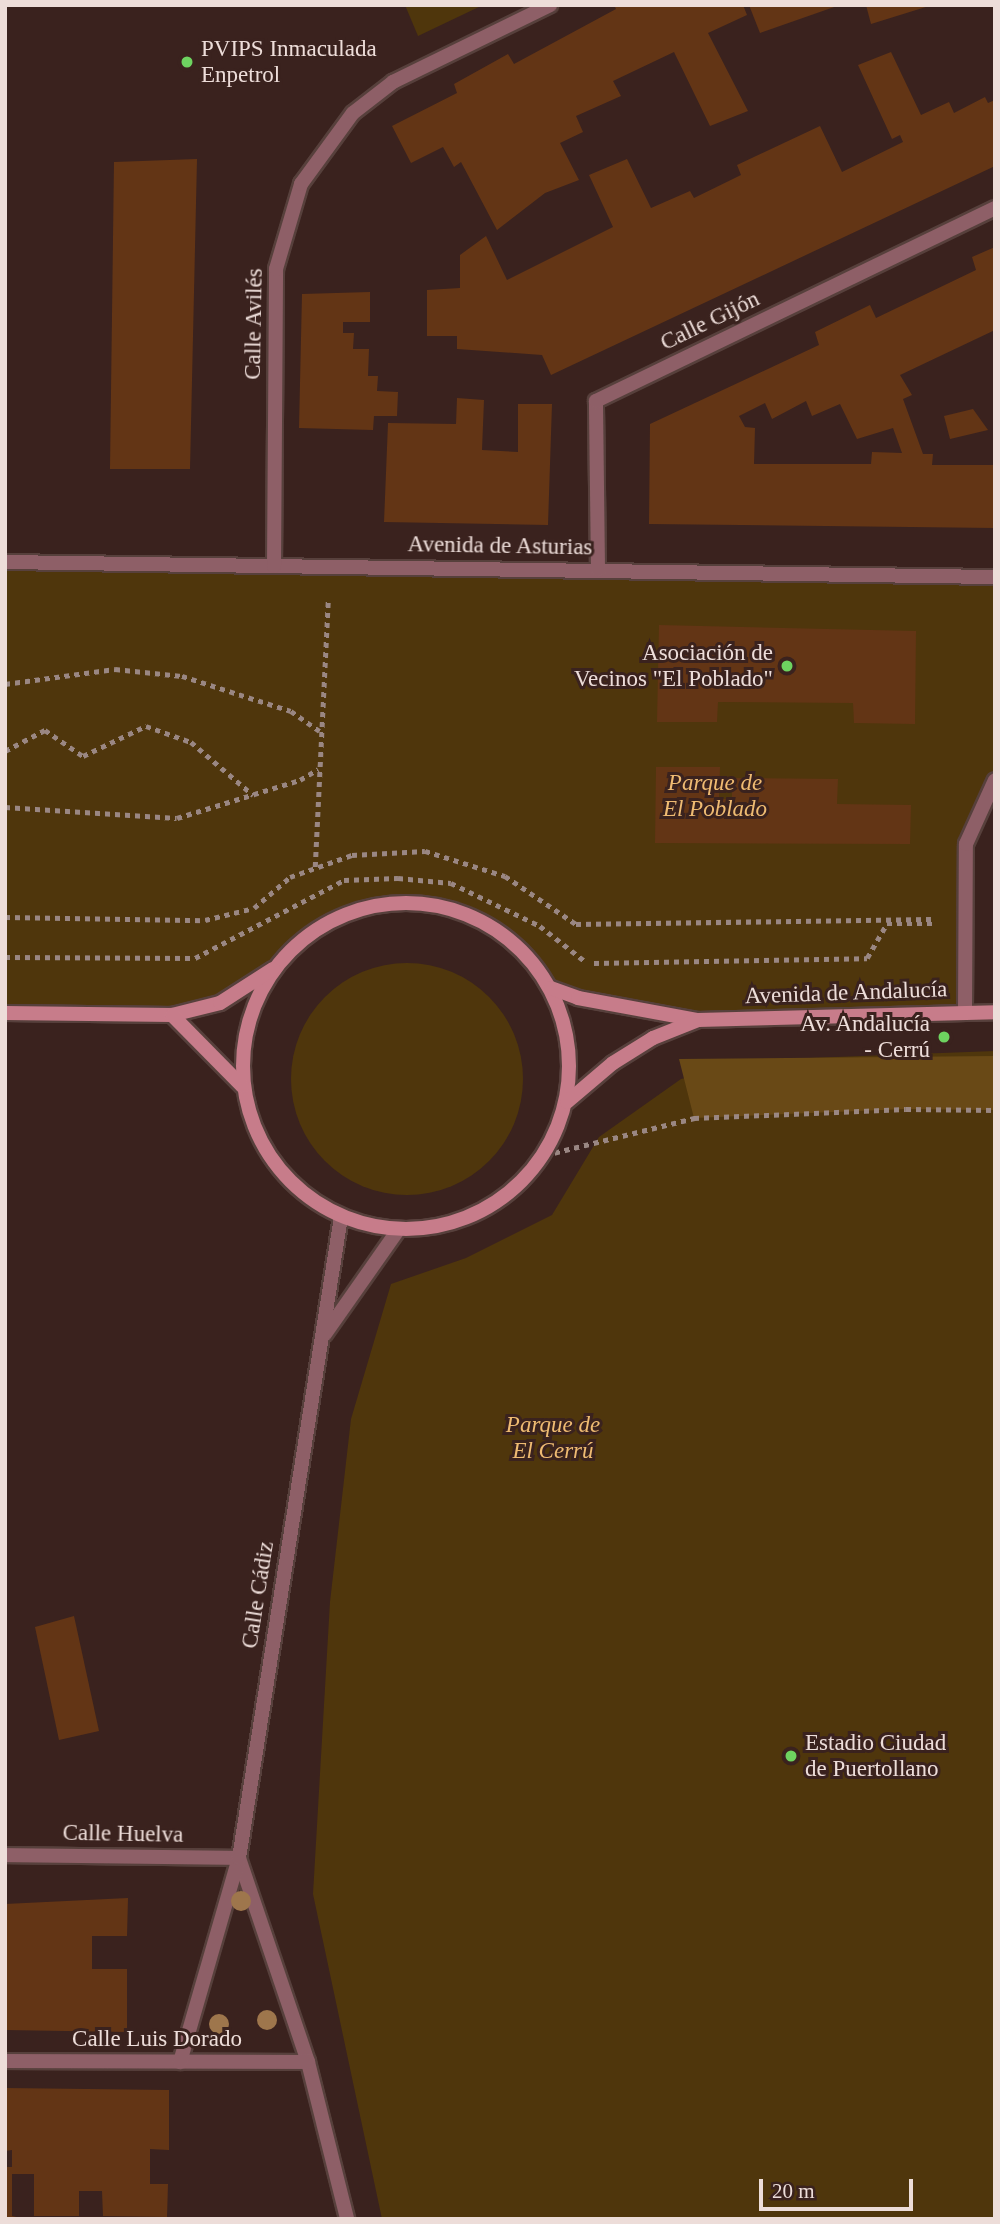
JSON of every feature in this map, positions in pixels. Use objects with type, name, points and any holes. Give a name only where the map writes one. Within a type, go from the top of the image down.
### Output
[{"type":"street","name":"Calle Avilés","points":[[274,566],[276,269],[286,225],[301,184],[354,113],[393,82],[550,5]]},
{"type":"street","name":"Calle Gijón","points":[[598,570],[596,401],[995,208]]},
{"type":"street","name":"Avenida de Asturias","points":[[5,562],[995,577]]},
{"type":"street","points":[[965,1012],[966,844],[995,780]]},
{"type":"street","points":[[5,1013],[172,1015],[220,1003],[274,968],[315,929],[368,907],[425,904],[467,914],[516,943],[551,988],[569,1043],[567,1102],[545,1155],[506,1197],[455,1223],[398,1230],[341,1217],[293,1186],[259,1141],[242,1086],[246,1028],[274,968]]},
{"type":"street","name":"Avenida de Andalucía","points":[[551,988],[578,998],[698,1020],[995,1012]]},
{"type":"street","points":[[172,1015],[242,1086]]},
{"type":"street","name":"Avenida de Andalucía","points":[[567,1102],[643,1044],[698,1020]]},
{"type":"street","name":"Calle Cádiz","points":[[180,2062],[239,1858],[341,1217]]},
{"type":"street","name":"Calle Cádiz","points":[[322,1338],[398,1230]]},
{"type":"street","name":"Calle Huelva","points":[[5,1855],[239,1858]]},
{"type":"street","name":"Calle Cádiz","points":[[239,1858],[308,2062],[347,2219]]},
{"type":"street","name":"Calle Luis Dorado","points":[[5,2061],[308,2062]]},
{"type":"path","points":[[315,867],[330,567]]},
{"type":"path","points":[[5,684],[115,669],[182,676],[290,711],[320,732]]},
{"type":"path","points":[[5,751],[45,730],[83,756],[146,726],[191,741],[253,795]]},
{"type":"path","points":[[5,807],[177,818],[300,780],[318,769]]},
{"type":"path","points":[[5,917],[205,920],[254,908],[290,877],[352,855],[425,851],[505,876],[576,924],[965,921]]},
{"type":"path","points":[[5,957],[195,958],[344,880],[398,878],[451,883],[540,926],[587,963],[867,958],[887,924],[965,921]]},
{"type":"path","points":[[545,1155],[694,1118],[906,1109],[995,1110]]},
{"type":"green space","points":[[405,5],[483,5],[418,36]]},
{"type":"green space","name":"Parque de El Poblado","points":[[5,562],[995,577],[995,780],[966,844],[965,1012],[698,1020],[551,988],[515,943],[467,914],[425,904],[368,907],[315,929],[274,968],[220,1003],[172,1015],[5,1013]]},
{"type":"green space","points":[[396,963],[418,963],[462,976],[481,989],[497,1005],[515,1034],[523,1079],[515,1124],[504,1144],[481,1169],[452,1187],[418,1195],[396,1195],[352,1182],[333,1169],[317,1153],[299,1124],[291,1090],[291,1068],[304,1024],[317,1005],[333,989],[362,971]]},
{"type":"green space","name":"Parque de El Cerrú","points":[[995,1051],[995,2219],[382,2219],[313,1894],[330,1602],[351,1419],[391,1284],[466,1258],[552,1215],[599,1137],[681,1079],[758,1060]]},
{"type":"shaded area","points":[[995,1056],[995,1110],[906,1109],[694,1118],[679,1059]]},
{"type":"building","points":[[614,5],[743,5],[747,15],[708,33],[748,111],[710,126],[674,52],[613,81],[621,96],[576,116],[583,132],[560,143],[579,180],[545,193],[497,230],[461,162],[454,167],[443,147],[411,163],[392,126],[457,93],[454,84],[508,54],[514,64],[616,9]]},
{"type":"building","points":[[749,5],[837,5],[837,6],[760,33]]},
{"type":"building","points":[[866,5],[929,5],[929,6],[871,24]]},
{"type":"building","points":[[891,52],[921,115],[949,102],[954,113],[985,97],[988,103],[995,100],[995,166],[551,375],[542,355],[457,349],[457,336],[427,336],[427,290],[460,288],[460,255],[486,236],[507,280],[613,227],[589,175],[627,159],[651,208],[690,191],[694,198],[741,175],[737,165],[820,126],[842,172],[903,142],[900,135],[892,139],[858,65]]},
{"type":"building","points":[[197,159],[190,469],[110,469],[114,162]]},
{"type":"building","points":[[995,247],[995,330],[900,375],[912,395],[903,399],[923,454],[933,454],[932,465],[995,465],[995,528],[649,524],[650,424],[819,345],[815,332],[870,305],[876,318],[976,270],[972,257]],"holes":[[[806,401],[812,416],[840,404],[857,439],[893,428],[902,453],[872,452],[871,464],[754,464],[755,428],[745,427],[739,416],[765,403],[772,419]]]},
{"type":"building","points":[[370,292],[370,322],[343,322],[343,333],[354,333],[353,349],[369,349],[368,376],[378,376],[377,391],[398,392],[397,416],[374,416],[373,430],[299,428],[302,294]]},
{"type":"building","points":[[457,398],[484,400],[482,450],[518,452],[518,404],[552,404],[548,525],[384,522],[388,423],[456,424]]},
{"type":"building","points":[[973,409],[988,430],[950,439],[944,416]]},
{"type":"building","name":"Asociación de Vecinos \"El Poblado\"","points":[[659,625],[916,631],[915,724],[854,723],[853,703],[718,702],[717,722],[657,722]]},
{"type":"building","points":[[656,767],[720,767],[719,799],[732,799],[732,778],[838,779],[837,804],[911,805],[910,844],[655,843]]},
{"type":"building","points":[[74,1616],[99,1731],[59,1740],[35,1627]]},
{"type":"building","points":[[128,1898],[127,1936],[92,1936],[92,1969],[127,1969],[127,2032],[5,2030],[5,1904]]},
{"type":"building","points":[[5,2088],[169,2090],[169,2150],[150,2149],[150,2184],[168,2184],[167,2217],[103,2216],[102,2191],[79,2191],[79,2216],[34,2216],[34,2174],[12,2174],[12,2216],[25,2219],[5,2219],[5,2167],[12,2167],[12,2150],[5,2151]]},
{"type":"place","name":"PVIPS Inmaculada Enpetrol","points":[[187,62]]},
{"type":"place","name":"Asociación de Vecinos \"El Poblado\"","points":[[787,666]]},
{"type":"place","name":"Av. Andalucía - Cerrú","points":[[944,1037]]},
{"type":"place","name":"Estadio Ciudad de Puertollano","points":[[791,1756]]}]
